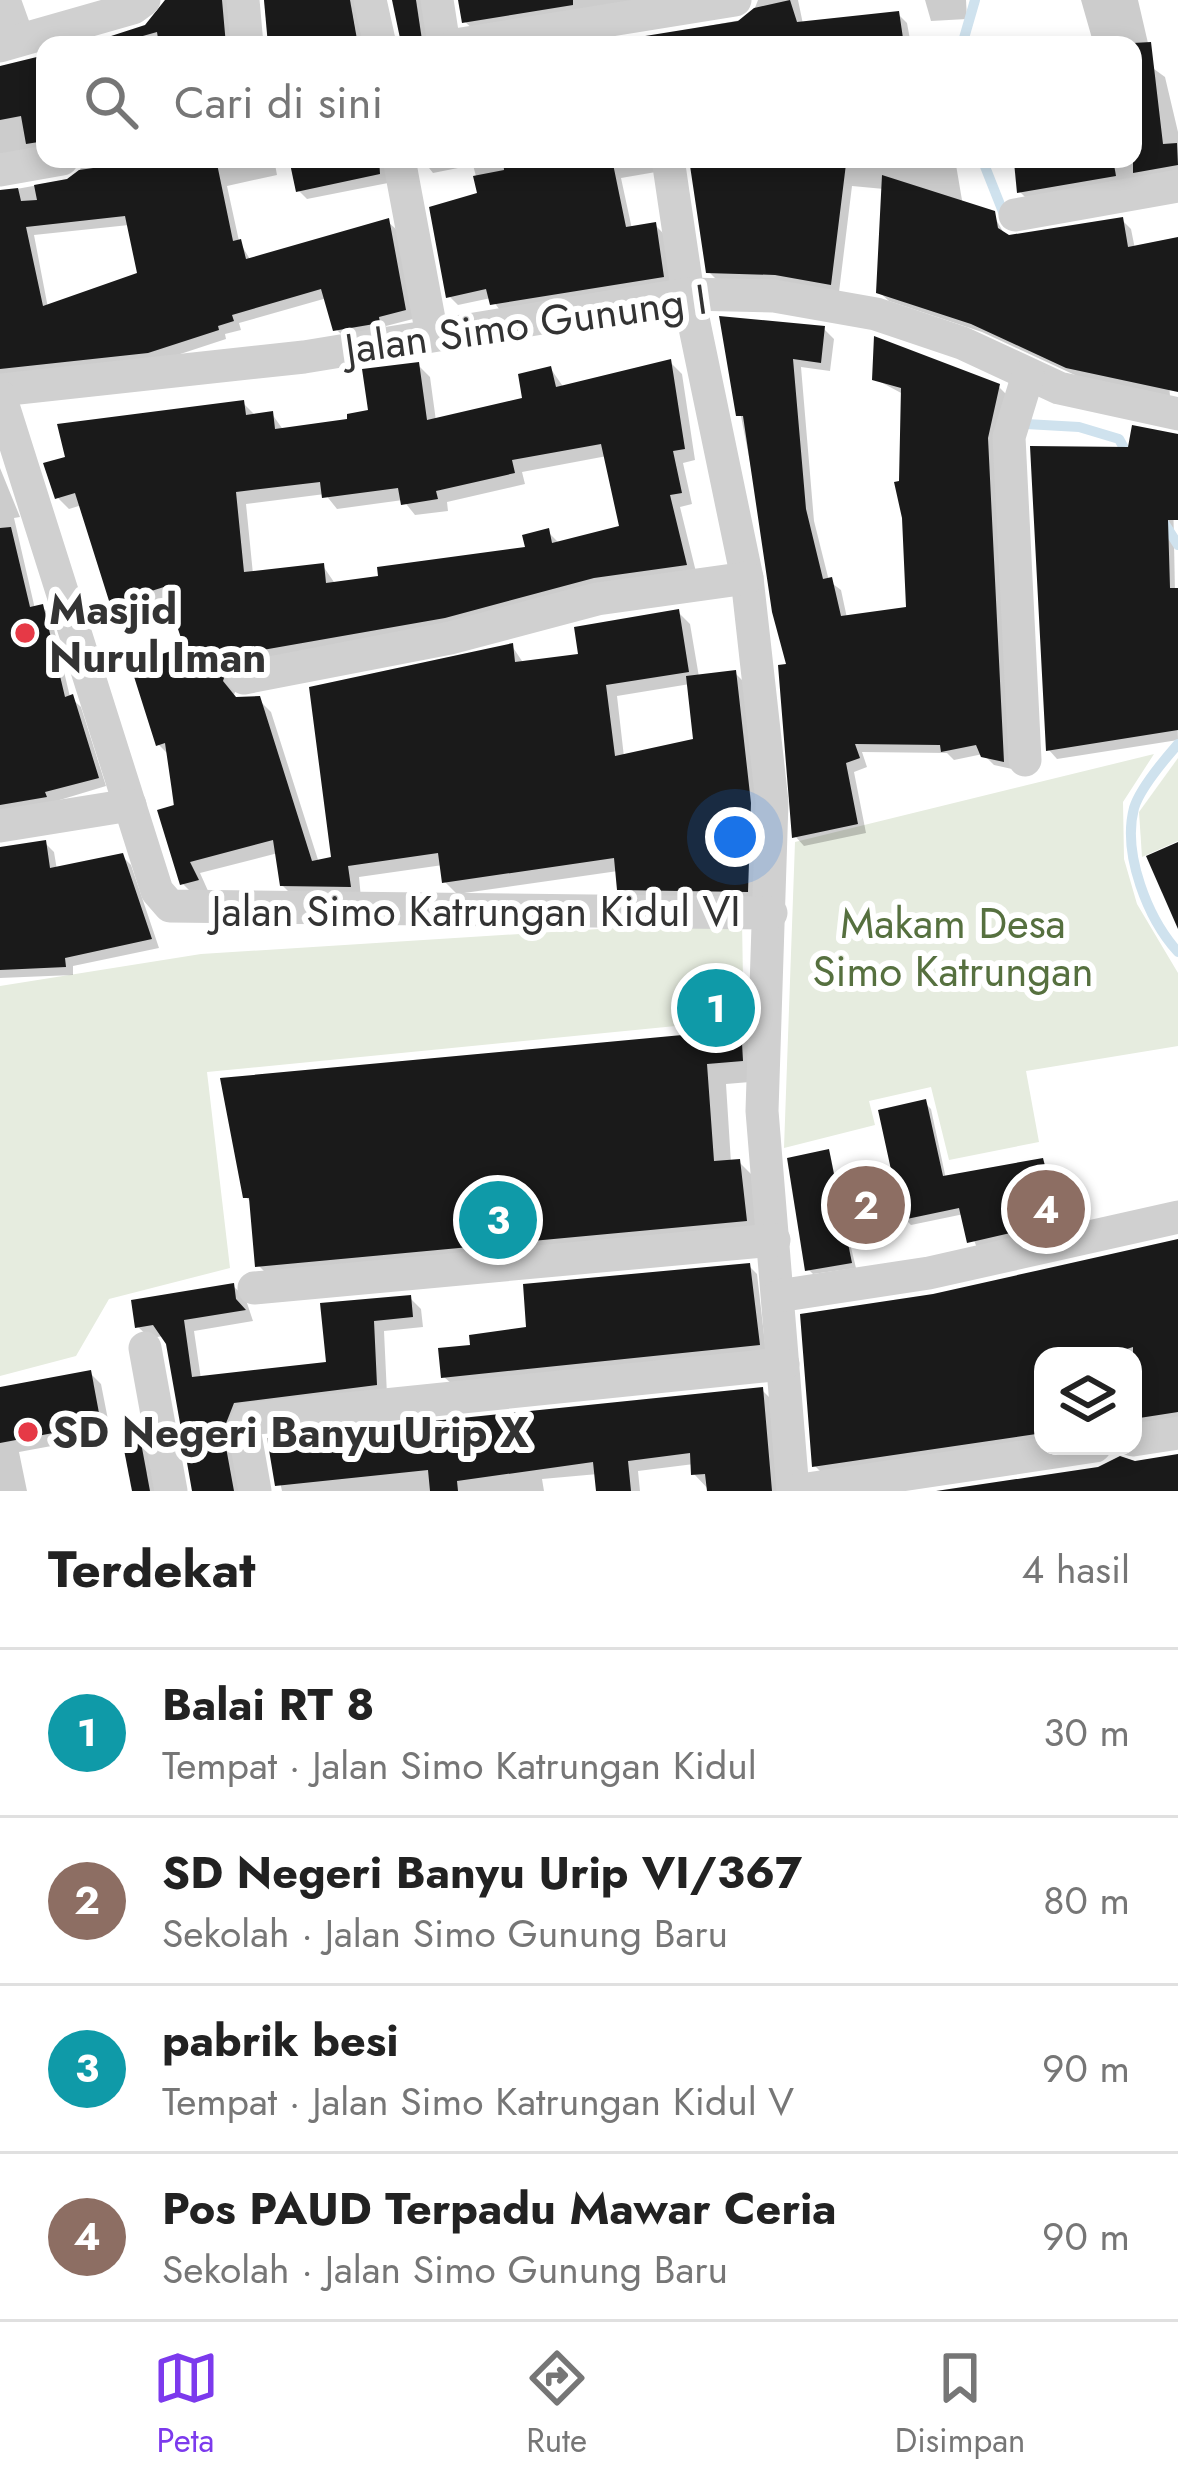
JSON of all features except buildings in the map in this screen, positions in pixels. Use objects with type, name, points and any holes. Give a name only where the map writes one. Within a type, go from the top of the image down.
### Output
[{"type":"street","points":[[4,0],[9,42],[133,8],[144,0]]},
{"type":"street","points":[[243,0],[246,36]]},
{"type":"street","points":[[370,0],[378,36]]},
{"type":"street","points":[[437,0],[443,36]]},
{"type":"street","points":[[511,36],[734,0]]},
{"type":"street","points":[[0,170],[36,164]]},
{"type":"street","points":[[401,168],[432,334]]},
{"type":"street","points":[[669,168],[688,294],[747,578],[772,802],[762,1112],[794,1491],[1035,1455]]},
{"type":"street","points":[[1015,215],[1178,186]]},
{"type":"street","name":"Jalan Simo Gunung I","points":[[0,393],[304,357],[688,294],[774,296],[876,314],[1016,386],[1059,388],[1178,414]]},
{"type":"street","points":[[1016,386],[1025,760]]},
{"type":"street","points":[[0,393],[130,805],[0,826]]},
{"type":"street","points":[[244,678],[450,638],[597,599],[747,578]]},
{"type":"street","name":"Jalan Simo Katrungan Kidul VI","points":[[130,805],[157,891],[163,901],[180,908],[771,913]]},
{"type":"street","points":[[778,1296],[929,1273],[1178,1217]]},
{"type":"street","points":[[254,1288],[774,1240]]},
{"type":"street","points":[[145,1348],[171,1491]]},
{"type":"street","points":[[255,1491],[244,1429],[254,1418],[783,1364]]},
{"type":"street","points":[[1142,1439],[1178,1433]]},
{"type":"green space","name":"Makam Desa Simo Katrungan","points":[[1154,754],[1123,802],[1124,859],[1137,904],[1178,973],[1178,1046],[1026,1071],[1039,1142],[949,1160],[931,1087],[869,1101],[875,1125],[784,1148],[795,842]]},
{"type":"green space","points":[[1178,758],[1178,841],[1142,857],[1139,812]]},
{"type":"green space","name":"Makam Desa Simo Katrungan","points":[[742,920],[743,981],[684,984],[686,1025],[207,1072],[230,1268],[109,1299],[76,1356],[0,1376],[0,986],[201,954]]},
{"type":"waterway","points":[[965,36],[975,0]]},
{"type":"waterway","points":[[986,168],[1005,217]]},
{"type":"waterway","points":[[1022,419],[1026,424],[1079,427],[1119,439],[1130,459]]},
{"type":"waterway","points":[[1161,518],[1178,545]]},
{"type":"waterway","points":[[1178,744],[1141,792],[1131,826],[1140,885],[1178,952]]},
{"type":"place","name":"Masjid Nurul Iman","points":[[25,633]]},
{"type":"place","name":"Balai RT 8","points":[[716,1008]]},
{"type":"place","name":"SD Negeri Banyu Urip VI/367","points":[[866,1205]]},
{"type":"place","name":"Pos PAUD Terpadu Mawar Ceria","points":[[1046,1209]]},
{"type":"place","name":"pabrik besi","points":[[498,1220]]},
{"type":"place","name":"SD Negeri Banyu Urip X","points":[[28,1432]]}]
